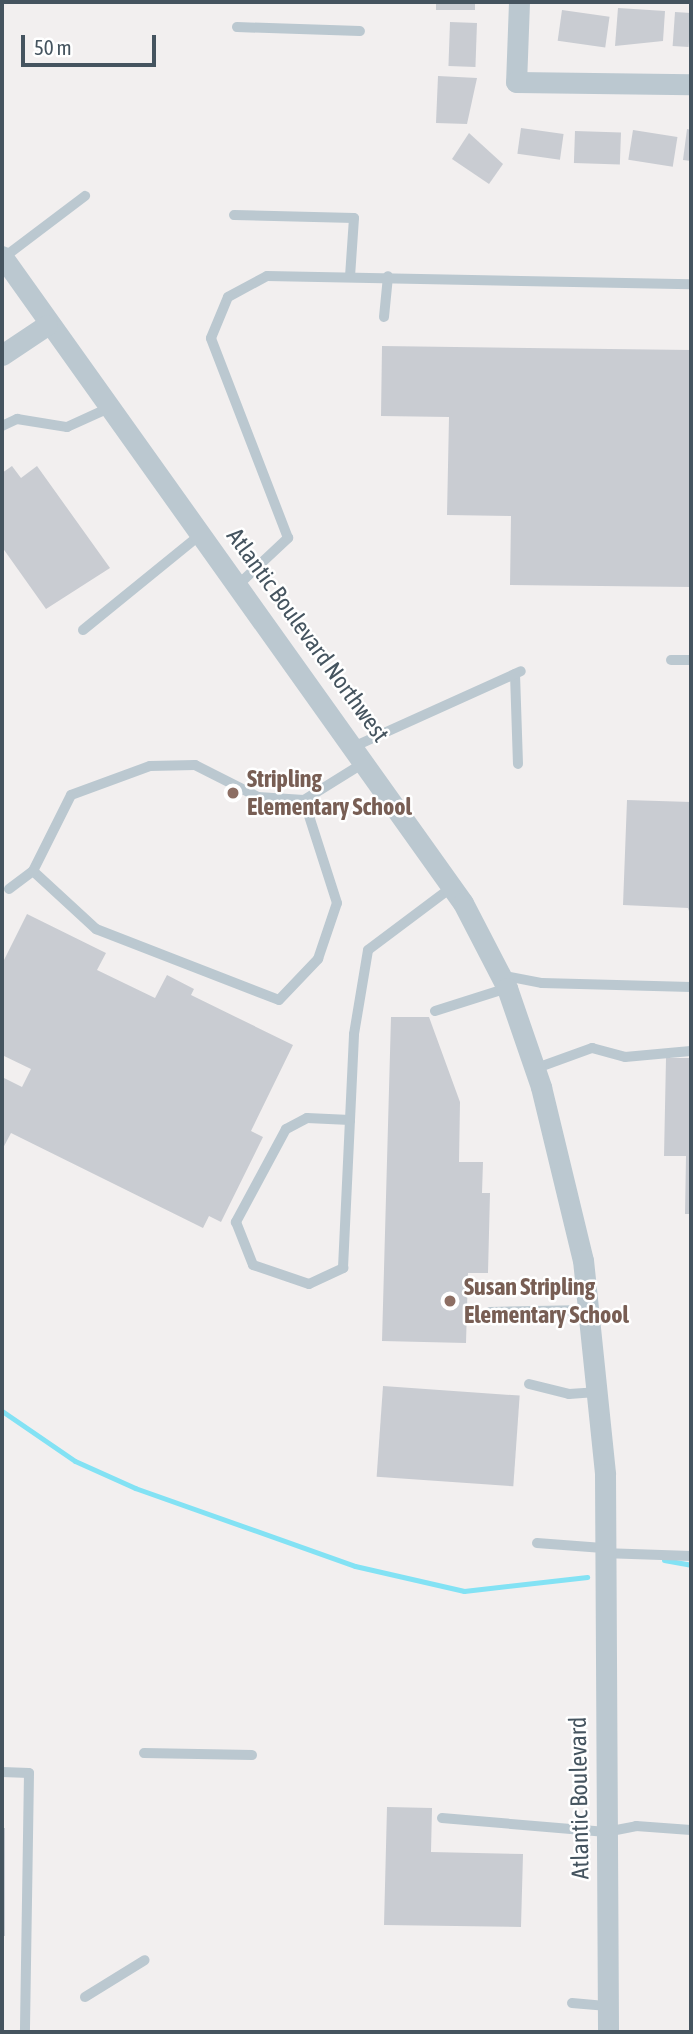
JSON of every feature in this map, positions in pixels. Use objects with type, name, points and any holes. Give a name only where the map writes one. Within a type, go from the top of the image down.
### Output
[{"type":"street","points":[[519,2],[516,82],[691,84]]},
{"type":"street","name":"Atlantic Boulevard Northwest","points":[[2,257],[47,325],[111,407],[360,754],[452,887],[503,981],[534,1069],[583,1260],[605,1474],[602,1555]]},
{"type":"street","points":[[2,355],[47,325]]},
{"type":"street","name":"Atlantic Boulevard","points":[[602,1555],[608,2032]]},
{"type":"lane","points":[[237,27],[360,31]]},
{"type":"lane","points":[[2,257],[85,196]]},
{"type":"lane","points":[[234,215],[354,218],[350,276]]},
{"type":"lane","points":[[238,585],[288,538],[211,338],[228,297],[267,276],[388,276],[691,284]]},
{"type":"lane","points":[[384,317],[388,276]]},
{"type":"lane","points":[[2,426],[17,419],[67,427],[111,407]]},
{"type":"lane","points":[[83,630],[201,534]]},
{"type":"lane","points":[[671,660],[691,660]]},
{"type":"lane","points":[[9,889],[33,871],[71,795],[150,766],[195,765],[258,797],[304,800],[360,754],[518,672],[518,764]]},
{"type":"lane","points":[[33,871],[96,929],[279,1000],[318,959],[337,903],[304,800]]},
{"type":"lane","points":[[350,1120],[307,1118],[286,1129],[236,1222],[237,1239],[253,1265],[309,1284],[343,1268],[350,1120],[354,1034],[368,950],[452,887]]},
{"type":"lane","points":[[435,1011],[503,981],[691,987]]},
{"type":"lane","points":[[534,1069],[592,1048],[625,1057],[691,1051]]},
{"type":"lane","points":[[490,1312],[588,1310]]},
{"type":"lane","points":[[529,1384],[569,1394],[596,1392]]},
{"type":"lane","points":[[537,1543],[602,1555],[691,1556]]},
{"type":"lane","points":[[144,1753],[252,1755]]},
{"type":"lane","points":[[2,1772],[29,1773],[25,2032]]},
{"type":"lane","points":[[442,1818],[606,1832],[636,1826],[691,1830]]},
{"type":"lane","points":[[85,1997],[145,1960]]},
{"type":"lane","points":[[572,2003],[608,2006]]},
{"type":"building","points":[[436,2],[475,2],[475,10],[436,10]]},
{"type":"building","points":[[618,8],[665,11],[663,41],[615,46]]},
{"type":"building","points":[[562,10],[610,17],[605,47],[558,41]]},
{"type":"building","points":[[675,12],[691,13],[689,47],[673,46]]},
{"type":"building","points":[[450,22],[477,23],[475,67],[448,66]]},
{"type":"building","points":[[438,76],[477,78],[467,124],[436,123]]},
{"type":"building","points":[[521,128],[564,134],[560,160],[517,154]]},
{"type":"building","points":[[687,129],[691,130],[691,161],[683,160]]},
{"type":"building","points":[[633,130],[677,137],[673,167],[628,160]]},
{"type":"building","points":[[575,131],[621,133],[620,165],[574,163]]},
{"type":"building","points":[[469,133],[503,164],[489,184],[452,159]]},
{"type":"building","points":[[382,346],[691,350],[691,587],[510,585],[511,516],[447,515],[449,417],[381,416]]},
{"type":"building","points":[[12,466],[21,478],[37,466],[110,568],[46,609],[2,547],[2,473]]},
{"type":"building","points":[[627,800],[691,802],[691,917],[688,908],[623,905]]},
{"type":"building","points":[[27,914],[106,953],[97,970],[155,998],[167,975],[194,989],[191,995],[293,1045],[251,1131],[263,1137],[221,1222],[209,1216],[203,1228],[11,1133],[2,1150],[2,1077],[22,1087],[31,1069],[2,1055],[2,964]]},
{"type":"building","points":[[391,1017],[429,1017],[460,1102],[459,1162],[483,1162],[482,1193],[490,1193],[488,1273],[468,1273],[466,1343],[382,1341]]},
{"type":"building","points":[[666,1058],[691,1058],[691,1214],[685,1214],[686,1156],[664,1156]]},
{"type":"building","points":[[383,1386],[520,1396],[513,1486],[377,1477]]},
{"type":"building","points":[[387,1807],[432,1808],[431,1852],[523,1854],[521,1927],[384,1925]]},
{"type":"building","points":[[2,1828],[5,1828],[5,1936],[2,1936]]},
{"type":"waterway","points":[[2,1411],[75,1461],[135,1488],[355,1566],[464,1591],[587,1577]]},
{"type":"waterway","points":[[664,1560],[691,1565]]},
{"type":"place","name":"Stripling Elementary School","points":[[233,793]]},
{"type":"place","name":"Susan Stripling Elementary School","points":[[450,1301]]}]
